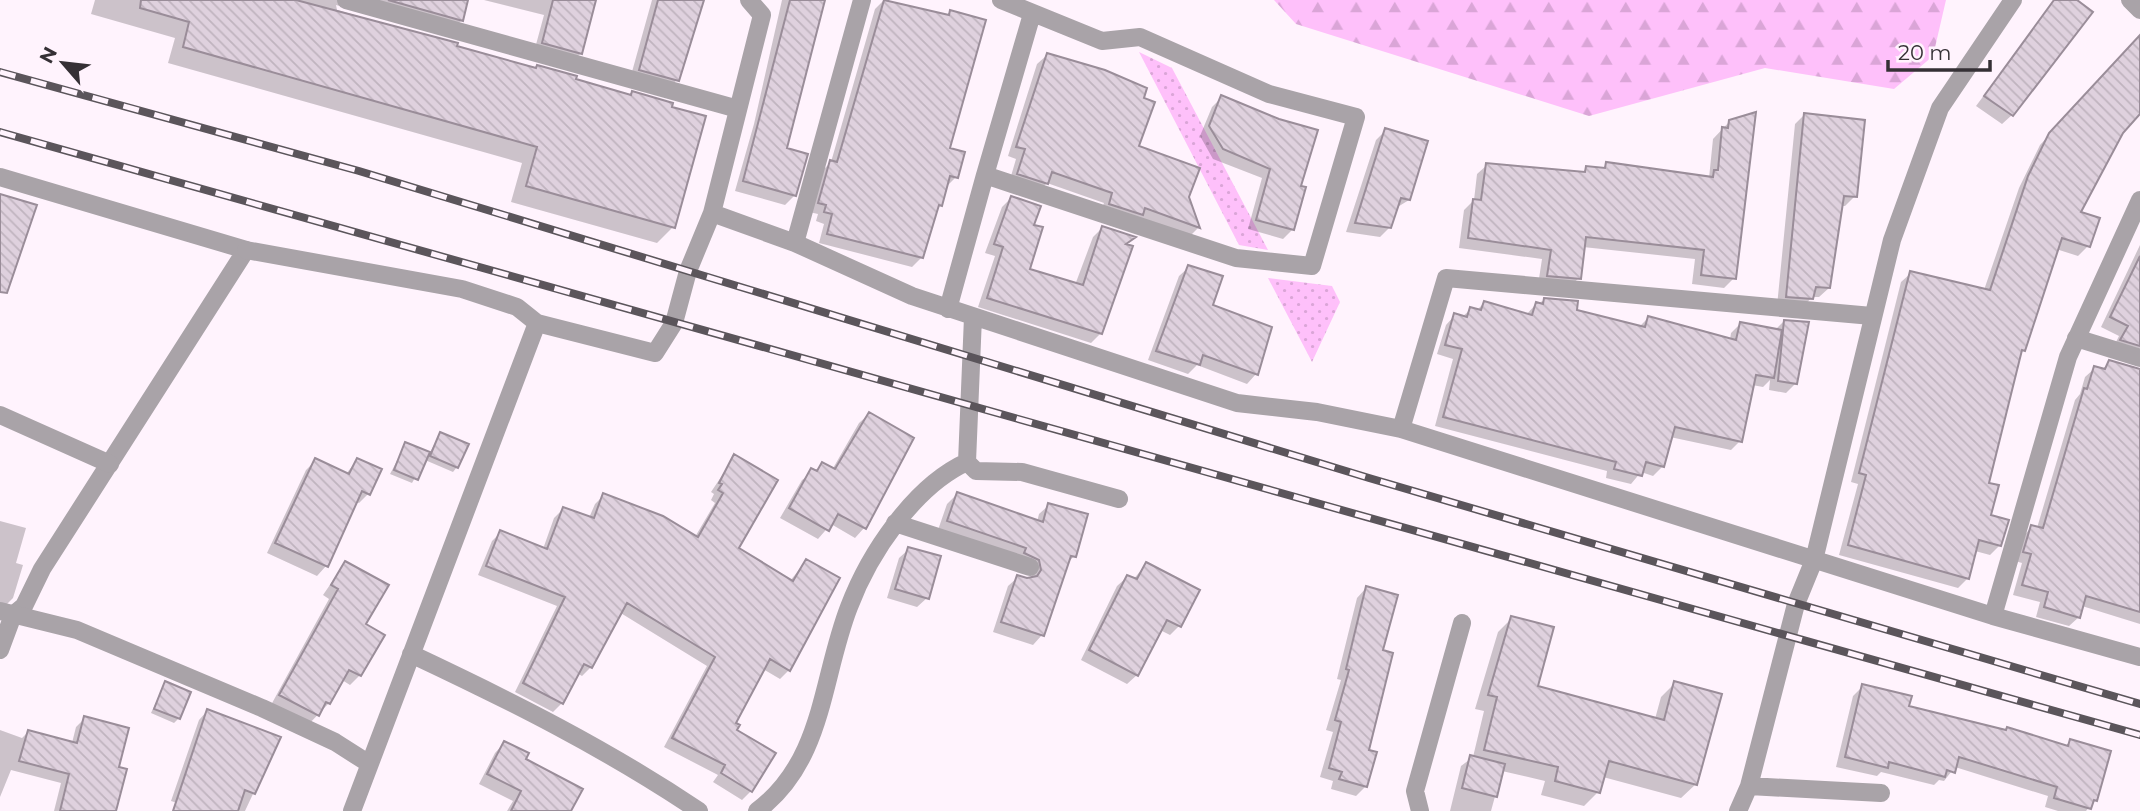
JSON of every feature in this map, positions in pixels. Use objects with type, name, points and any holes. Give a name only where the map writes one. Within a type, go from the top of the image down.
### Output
[{"type":"street","points":[[346,0],[738,109]]},
{"type":"street","points":[[0,177],[246,250],[462,289],[517,307],[537,323],[655,354],[674,323],[688,271],[712,213],[762,15],[749,0]]},
{"type":"street","points":[[795,243],[862,0]]},
{"type":"street","points":[[985,175],[1236,258],[1312,266],[1356,117],[1269,94],[1140,37],[1102,41],[1001,0]]},
{"type":"street","points":[[1738,811],[1749,786],[1796,604],[1814,560],[1892,240],[1940,108],[2013,0]]},
{"type":"street","points":[[2130,0],[2140,9]]},
{"type":"street","points":[[948,309],[1032,14]]},
{"type":"street","points":[[1993,616],[2068,357],[2140,200]]},
{"type":"street","points":[[712,213],[795,243],[912,296],[1237,403],[1317,412],[1401,429],[1993,616],[2140,657]]},
{"type":"street","points":[[6,613],[24,606],[42,569],[246,250]]},
{"type":"street","points":[[1401,429],[1446,278],[1872,316]]},
{"type":"street","points":[[973,317],[967,462],[976,471],[1022,472],[1119,499]]},
{"type":"street","points":[[352,811],[537,323]]},
{"type":"street","points":[[2076,338],[2140,358]]},
{"type":"street","points":[[0,415],[110,464]]},
{"type":"street","points":[[757,811],[791,778],[817,727],[849,607],[895,523],[950,470],[967,462]]},
{"type":"street","points":[[895,523],[1030,567]]},
{"type":"street","points":[[0,650],[6,613]]},
{"type":"street","points":[[6,613],[77,630],[335,742],[368,763]]},
{"type":"street","points":[[1420,811],[1415,791],[1462,623]]},
{"type":"street","points":[[411,654],[512,701],[629,764],[699,811]]},
{"type":"street","points":[[1749,786],[1881,793]]},
{"type":"green space","points":[[1274,0],[1946,0],[1933,56],[1894,89],[1765,68],[1589,116],[1296,24]]},
{"type":"green space","points":[[1139,52],[1172,68],[1268,250],[1239,245]]},
{"type":"green space","points":[[1268,278],[1332,286],[1340,302],[1312,362]]},
{"type":"building","points":[[141,0],[296,0],[458,43],[457,46],[536,68],[537,65],[577,76],[576,79],[631,95],[632,91],[673,103],[672,107],[706,116],[675,228],[526,186],[537,147],[183,47],[189,22],[140,8]]},
{"type":"building","points":[[388,0],[468,0],[463,21]]},
{"type":"building","points":[[553,0],[596,0],[582,54],[542,43]]},
{"type":"building","points":[[658,0],[704,0],[679,81],[639,70]]},
{"type":"building","points":[[790,0],[825,0],[787,148],[808,154],[796,196],[743,181]]},
{"type":"building","points":[[884,0],[949,15],[950,10],[986,20],[950,148],[965,152],[958,178],[950,176],[923,258],[827,234],[832,214],[824,212],[826,205],[818,203],[830,160],[837,162]]},
{"type":"building","points":[[2054,0],[2077,0],[2093,12],[2013,116],[1984,96]]},
{"type":"building","points":[[2140,35],[2140,114],[2123,133],[2081,212],[2100,218],[2090,247],[2062,238],[2025,351],[2022,350],[1989,483],[1999,485],[1991,515],[2009,520],[2001,546],[1979,540],[1969,579],[1848,545],[1866,475],[1859,473],[1910,271],[1990,290],[2028,176],[2049,133]]},
{"type":"building","points":[[1047,53],[1105,70],[1147,88],[1144,98],[1155,102],[1139,146],[1200,168],[1189,197],[1200,228],[1145,208],[1143,215],[1109,204],[1112,193],[1052,172],[1048,184],[1017,174],[1025,149],[1016,147]]},
{"type":"building","points":[[1221,95],[1279,119],[1318,130],[1301,186],[1306,187],[1294,230],[1256,220],[1270,169],[1223,149],[1209,126]]},
{"type":"building","points":[[1756,112],[1736,279],[1701,275],[1704,250],[1586,237],[1581,279],[1547,276],[1551,250],[1468,238],[1473,199],[1481,200],[1486,163],[1585,172],[1586,166],[1605,168],[1606,162],[1713,177],[1714,170],[1718,170],[1722,127],[1728,128],[1729,120]]},
{"type":"building","points":[[1804,113],[1865,120],[1857,197],[1844,196],[1830,288],[1816,287],[1813,299],[1786,297]]},
{"type":"building","points":[[1385,128],[1428,141],[1410,200],[1401,198],[1391,228],[1355,223]]},
{"type":"building","points":[[0,194],[37,205],[7,293],[0,292]]},
{"type":"building","points":[[1011,196],[1041,206],[1034,225],[1043,227],[1030,269],[1083,285],[1102,226],[1136,237],[1126,244],[1133,246],[1102,334],[987,298],[1003,247],[994,244]]},
{"type":"building","points":[[2140,256],[2140,346],[2120,340],[2128,326],[2110,317]]},
{"type":"building","points":[[1188,265],[1223,276],[1213,305],[1272,327],[1258,375],[1203,355],[1200,365],[1156,351]]},
{"type":"building","points":[[1544,298],[1578,301],[1577,310],[1645,327],[1648,316],[1736,340],[1740,322],[1782,330],[1774,378],[1756,375],[1742,442],[1675,427],[1664,467],[1646,462],[1642,476],[1614,469],[1616,462],[1443,417],[1462,349],[1445,345],[1454,313],[1467,317],[1470,307],[1481,310],[1484,301],[1532,315],[1536,302],[1543,304]]},
{"type":"building","points":[[1784,320],[1809,322],[1797,384],[1778,381]]},
{"type":"building","points":[[2109,360],[2140,369],[2140,612],[2086,596],[2080,618],[2044,607],[2048,592],[2022,585],[2031,554],[2023,552],[2031,525],[2043,528],[2084,388],[2087,389],[2094,366],[2105,369]]},
{"type":"building","points":[[869,412],[914,438],[866,529],[838,514],[829,531],[789,508],[811,468],[817,471],[822,462],[835,469]]},
{"type":"building","points":[[440,432],[469,444],[458,468],[430,456]]},
{"type":"building","points":[[405,442],[430,452],[418,480],[394,470]]},
{"type":"building","points":[[734,454],[778,480],[739,548],[793,581],[806,559],[840,578],[790,671],[770,659],[736,723],[740,725],[737,730],[776,753],[752,792],[721,773],[725,765],[672,738],[715,657],[627,603],[592,668],[584,664],[563,704],[523,683],[565,597],[486,566],[500,530],[547,549],[563,507],[594,518],[603,493],[663,516],[698,537],[723,493],[718,490],[722,484],[719,483]]},
{"type":"building","points":[[315,458],[349,474],[357,458],[382,469],[370,495],[362,491],[328,567],[275,543]]},
{"type":"building","points":[[957,492],[1043,522],[1048,503],[1088,514],[1076,557],[1071,556],[1044,636],[1001,622],[1017,575],[1027,578],[1037,576],[1041,570],[1039,560],[1024,553],[1026,548],[947,521]]},
{"type":"building","points":[[908,547],[941,556],[929,599],[895,589]]},
{"type":"building","points":[[345,561],[389,585],[366,624],[385,635],[361,676],[349,670],[330,704],[326,702],[319,716],[279,695],[338,589],[331,585]]},
{"type":"building","points":[[1146,562],[1200,590],[1181,627],[1167,620],[1138,676],[1089,650],[1127,575],[1137,579]]},
{"type":"building","points":[[1366,586],[1398,595],[1383,650],[1393,653],[1369,750],[1377,752],[1367,787],[1339,779],[1342,772],[1329,768],[1341,722],[1335,720],[1349,670],[1346,669]]},
{"type":"building","points":[[1511,616],[1554,627],[1538,686],[1664,720],[1674,681],[1722,694],[1697,785],[1609,761],[1600,793],[1555,781],[1558,767],[1484,750],[1497,697],[1488,695]]},
{"type":"building","points":[[165,681],[191,692],[180,719],[154,709]]},
{"type":"building","points":[[1862,684],[1912,696],[1909,706],[2006,730],[2007,727],[2068,746],[2070,739],[2111,751],[2097,801],[2094,800],[2091,809],[2054,798],[2057,787],[1959,757],[1955,773],[1947,770],[1945,777],[1889,762],[1888,768],[1845,757]]},
{"type":"building","points":[[207,709],[281,737],[255,794],[245,790],[238,811],[173,811]]},
{"type":"building","points":[[84,716],[129,728],[119,767],[127,769],[116,811],[60,811],[69,774],[19,761],[28,730],[77,743]]},
{"type":"building","points":[[504,741],[529,753],[526,759],[583,789],[571,811],[511,811],[521,791],[487,774]]},
{"type":"building","points":[[1470,755],[1505,764],[1497,797],[1462,788]]},
{"type":"railway","points":[[0,72],[359,171],[1369,478],[2140,704]]},
{"type":"railway","points":[[0,132],[2140,735]]}]
